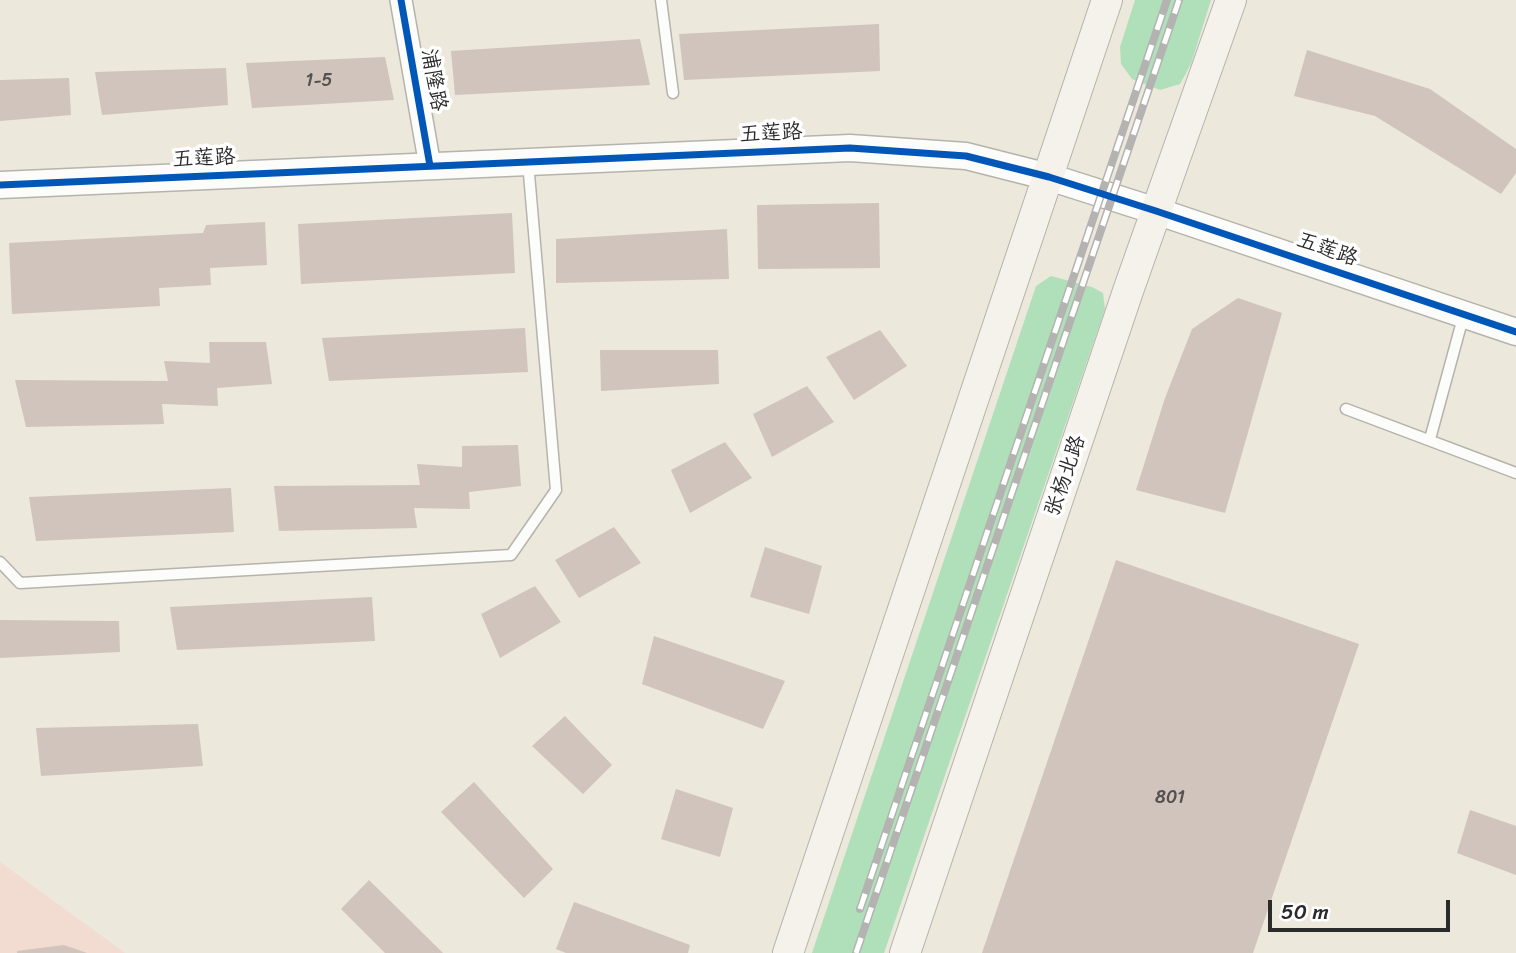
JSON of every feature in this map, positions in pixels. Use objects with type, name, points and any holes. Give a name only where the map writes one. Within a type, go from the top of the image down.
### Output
[{"type":"main road","points":[[788,953],[1107,0]]},
{"type":"main road","name":"张杨北路","points":[[905,953],[1156,211],[1231,0]]},
{"type":"street","name":"浦隆路","points":[[401,0],[430,166]]},
{"type":"street","name":"五莲路","points":[[0,185],[849,148],[967,156],[1049,177],[1156,211],[1516,332]]},
{"type":"lane","points":[[661,0],[673,93]]},
{"type":"lane","points":[[0,562],[20,583],[511,555],[556,490],[528,162]]},
{"type":"lane","points":[[1430,439],[1464,314]]},
{"type":"lane","points":[[1346,409],[1516,473]]},
{"type":"shaded area","points":[[0,862],[125,953],[0,953]]},
{"type":"green space","points":[[1135,0],[1211,0],[1191,64],[1180,84],[1160,90],[1132,79],[1121,64],[1120,47]]},
{"type":"green space","points":[[1051,276],[1092,287],[1103,293],[1105,309],[884,953],[812,953],[1036,286]]},
{"type":"building","points":[[879,24],[880,71],[684,80],[679,34]]},
{"type":"building","points":[[640,39],[650,85],[455,95],[451,51]]},
{"type":"building","points":[[1307,50],[1430,89],[1516,149],[1516,173],[1501,194],[1375,116],[1294,96]]},
{"type":"building","points":[[385,57],[394,100],[252,108],[246,63]]},
{"type":"building","points":[[226,68],[228,105],[102,115],[95,72]]},
{"type":"building","points":[[69,78],[71,115],[0,121],[0,80]]},
{"type":"building","points":[[879,203],[880,268],[758,269],[757,205]]},
{"type":"building","points":[[512,213],[515,273],[301,284],[298,224]]},
{"type":"building","points":[[265,222],[267,265],[210,268],[211,285],[159,288],[160,306],[12,314],[9,243],[203,233],[206,225]]},
{"type":"building","points":[[727,229],[729,279],[556,283],[556,239]]},
{"type":"building","points":[[1238,298],[1282,313],[1225,513],[1136,490],[1165,398],[1192,329]]},
{"type":"building","points":[[525,328],[528,372],[329,381],[322,338]]},
{"type":"building","points":[[880,330],[907,366],[854,400],[826,357]]},
{"type":"building","points":[[209,342],[266,342],[272,384],[217,388],[218,406],[162,404],[164,424],[26,427],[15,380],[168,381],[164,361],[210,363]]},
{"type":"building","points":[[600,350],[718,350],[719,384],[601,391]]},
{"type":"building","points":[[807,386],[834,422],[772,457],[753,414]]},
{"type":"building","points":[[725,442],[752,478],[690,513],[671,470]]},
{"type":"building","points":[[518,445],[521,486],[469,492],[470,509],[414,508],[417,528],[279,531],[274,486],[420,485],[417,464],[462,467],[462,446]]},
{"type":"building","points":[[231,488],[234,532],[36,541],[29,497]]},
{"type":"building","points":[[614,527],[641,563],[579,598],[555,560]]},
{"type":"building","points":[[765,547],[822,566],[809,614],[750,597]]},
{"type":"building","points":[[1116,560],[1359,644],[1253,953],[982,953]]},
{"type":"building","points":[[535,586],[561,622],[500,658],[481,614]]},
{"type":"building","points":[[372,597],[375,641],[177,650],[170,607]]},
{"type":"building","points":[[0,620],[119,621],[120,652],[0,658]]},
{"type":"building","points":[[654,636],[785,681],[763,729],[642,684]]},
{"type":"building","points":[[565,716],[612,765],[583,794],[532,746]]},
{"type":"building","points":[[198,724],[203,766],[41,776],[36,728]]},
{"type":"building","points":[[474,782],[553,869],[524,898],[441,812]]},
{"type":"building","points":[[676,789],[733,808],[720,857],[661,839]]},
{"type":"building","points":[[1470,810],[1516,826],[1516,875],[1457,853]]},
{"type":"building","points":[[369,880],[443,953],[385,953],[341,909]]},
{"type":"building","points":[[574,902],[690,945],[688,953],[566,953],[556,949]]},
{"type":"building","points":[[64,945],[87,953],[17,953],[17,951]]},
{"type":"railway","points":[[860,909],[1167,0]]},
{"type":"railway","points":[[856,953],[1179,0]]},
{"type":"cycle path","points":[[401,0],[430,166]]},
{"type":"cycle path","points":[[0,185],[850,148],[966,156],[1049,177],[1156,211],[1516,332]]}]
